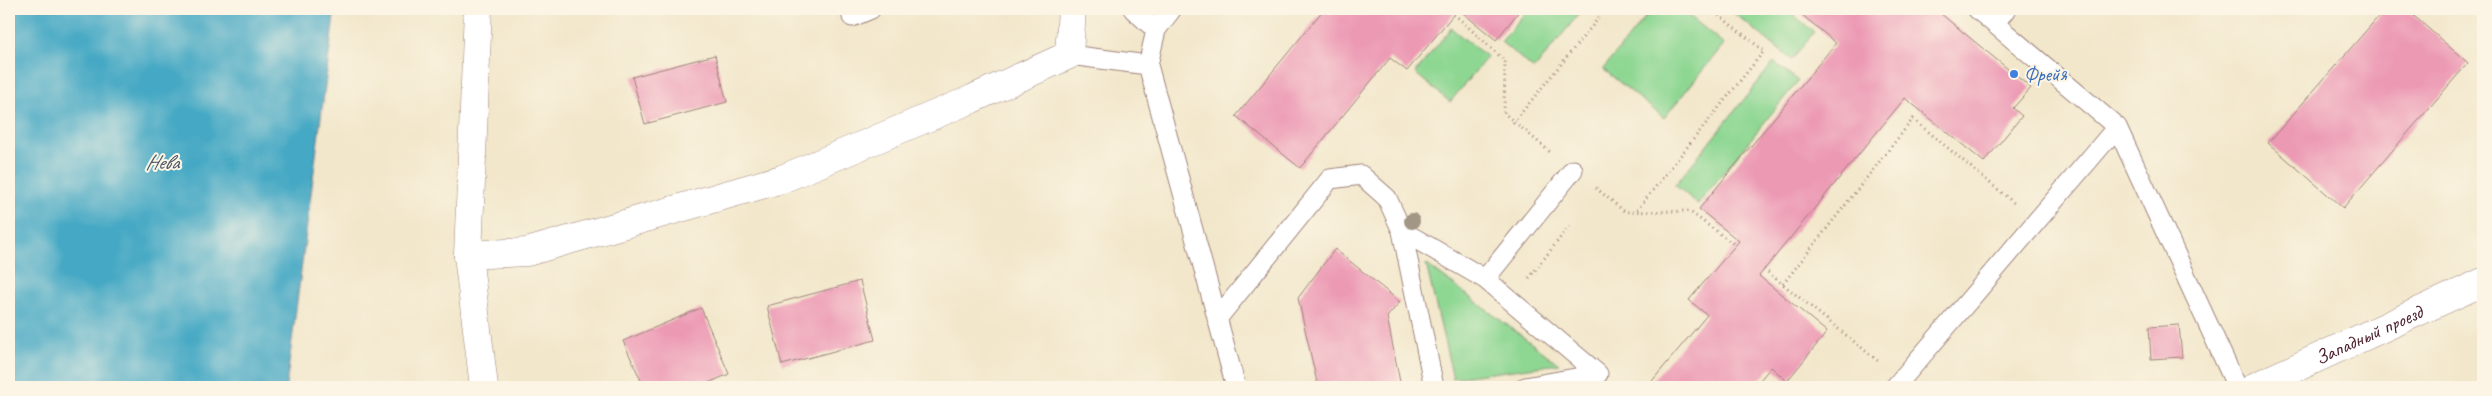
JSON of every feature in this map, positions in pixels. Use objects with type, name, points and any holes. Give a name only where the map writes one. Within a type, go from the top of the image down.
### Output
[{"type":"street","points":[[478,9],[468,255],[484,387]]},
{"type":"street","points":[[468,255],[527,252],[782,179],[972,99],[1070,55],[1072,9]]},
{"type":"street","name":"Западный проезд","points":[[2254,387],[2483,282]]},
{"type":"lane","points":[[852,17],[871,9]]},
{"type":"lane","points":[[1133,9],[1156,30]]},
{"type":"lane","points":[[1172,9],[1156,30],[1148,65],[1236,387]]},
{"type":"lane","points":[[1977,9],[2000,16],[2117,127],[2237,387]]},
{"type":"lane","points":[[1070,55],[1148,65]]},
{"type":"lane","points":[[1898,384],[2117,127]]},
{"type":"lane","points":[[1485,279],[1572,170]]},
{"type":"lane","points":[[1218,319],[1330,179],[1361,175],[1387,198],[1402,231],[1434,387]]},
{"type":"lane","points":[[1402,231],[1485,279],[1598,374],[1525,387]]},
{"type":"path","points":[[1514,123],[1606,9]]},
{"type":"path","points":[[1637,210],[1764,51],[1711,9]]},
{"type":"path","points":[[1783,284],[1913,119],[2021,209],[2038,219]]},
{"type":"path","points":[[1561,237],[1571,224]]},
{"type":"path","points":[[1764,269],[1898,384]]},
{"type":"green space","points":[[1528,9],[1583,9],[1534,69],[1501,42]]},
{"type":"green space","points":[[1652,9],[1681,9],[1724,44],[1664,118],[1603,69]]},
{"type":"green space","points":[[1729,9],[1786,9],[1814,32],[1792,60]]},
{"type":"green space","points":[[1451,28],[1487,57],[1450,102],[1415,73]]},
{"type":"green space","points":[[1774,62],[1798,81],[1698,204],[1675,185]]},
{"type":"green space","points":[[1426,264],[1559,364],[1453,378]]},
{"type":"water","name":"Нева","points":[[9,9],[335,9],[286,387],[9,387]]},
{"type":"building","points":[[1324,9],[1458,9],[1407,71],[1390,58],[1300,168],[1236,116]]},
{"type":"building","points":[[1458,9],[1521,9],[1496,40]]},
{"type":"building","points":[[1795,9],[1935,9],[2031,88],[2013,108],[2022,116],[1984,162],[1905,98],[1759,276],[1827,332],[1787,381],[1771,367],[1754,387],[1647,387],[1707,315],[1689,300],[1739,241],[1699,209],[1836,43]]},
{"type":"building","points":[[2385,9],[2406,9],[2468,63],[2343,208],[2268,143]]},
{"type":"building","points":[[715,55],[727,102],[645,124],[632,77]]},
{"type":"building","points":[[1335,249],[1400,302],[1387,317],[1401,387],[1318,387],[1298,298]]},
{"type":"building","points":[[860,281],[875,340],[782,365],[767,306]]},
{"type":"building","points":[[701,308],[729,374],[699,387],[644,387],[623,341]]},
{"type":"building","points":[[2179,325],[2182,357],[2151,359],[2149,327]]},
{"type":"place","name":"Фрейя","points":[[2014,74]]}]
